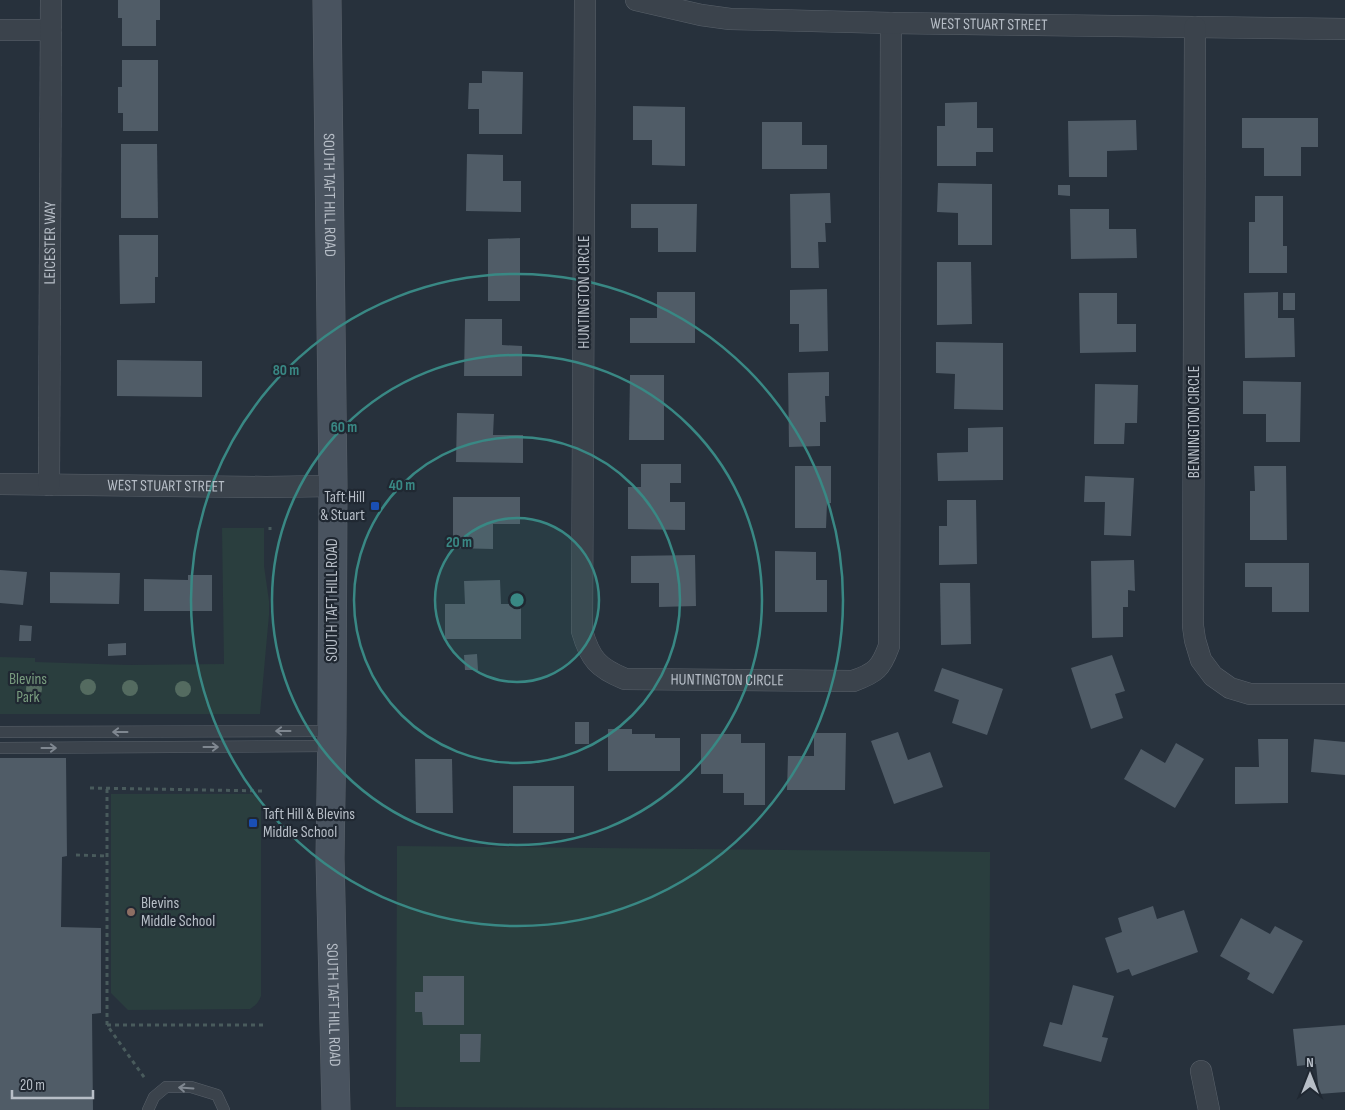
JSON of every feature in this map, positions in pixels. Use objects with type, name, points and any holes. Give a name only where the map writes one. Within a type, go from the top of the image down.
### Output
[{"type":"main road","name":"SOUTH TAFT HILL ROAD","points":[[327,0],[333,486],[330,858],[336,1110]]},
{"type":"street","name":"LEICESTER WAY","points":[[49,485],[51,0]]},
{"type":"street","name":"HUNTINGTON CIRCLE","points":[[585,0],[582,631],[587,647],[596,662],[609,672],[625,678],[854,681],[870,675],[883,663],[889,646],[891,23]]},
{"type":"street","name":"WEST STUART STREET","points":[[636,0],[701,15],[730,19],[891,23],[1345,28]]},
{"type":"street","name":"BENNINGTON CIRCLE","points":[[1195,27],[1193,626],[1195,640],[1201,660],[1209,671],[1230,688],[1250,694],[1345,694]]},
{"type":"street","points":[[0,30],[51,30]]},
{"type":"street","name":"WEST STUART STREET","points":[[0,484],[333,486]]},
{"type":"street","points":[[1200,1071],[1209,1110]]},
{"type":"lane","points":[[0,732],[332,739]]},
{"type":"lane","points":[[0,748],[332,739]]},
{"type":"lane","points":[[148,1110],[154,1097],[166,1087],[190,1087],[218,1095],[224,1110]]},
{"type":"path","points":[[90,788],[266,791]]},
{"type":"path","points":[[107,789],[107,1025],[157,1094]]},
{"type":"path","points":[[76,855],[108,856]]},
{"type":"path","points":[[107,1025],[266,1025]]},
{"type":"green space","name":"Blevins Park","points":[[222,528],[264,528],[264,566],[269,615],[260,714],[0,714],[0,657],[35,658],[35,662],[129,665],[224,664]]},
{"type":"green space","points":[[111,794],[251,794],[259,798],[261,802],[261,996],[257,1004],[250,1009],[128,1010],[111,993]]},
{"type":"green space","points":[[397,846],[990,852],[989,1109],[396,1107]]},
{"type":"building","points":[[118,0],[160,0],[160,20],[156,20],[156,46],[122,46],[122,18],[118,18]]},
{"type":"building","points":[[122,60],[158,60],[158,131],[123,131],[123,113],[118,113],[118,87],[122,87]]},
{"type":"building","points":[[482,71],[523,72],[522,134],[479,134],[479,109],[468,109],[469,83],[482,83]]},
{"type":"building","points":[[977,102],[977,128],[993,128],[993,152],[976,152],[976,166],[937,166],[937,126],[945,126],[945,103]]},
{"type":"building","points":[[633,106],[685,107],[685,166],[652,165],[652,140],[633,140]]},
{"type":"building","points":[[1242,118],[1318,118],[1318,147],[1301,147],[1301,176],[1264,176],[1264,148],[1242,148]]},
{"type":"building","points":[[1136,120],[1137,150],[1107,151],[1107,177],[1069,177],[1068,121]]},
{"type":"building","points":[[762,122],[802,122],[802,145],[827,145],[827,169],[762,169]]},
{"type":"building","points":[[121,144],[157,144],[158,218],[121,218]]},
{"type":"building","points":[[467,154],[503,155],[503,181],[521,181],[521,212],[466,211]]},
{"type":"building","points":[[938,183],[992,184],[992,245],[958,245],[958,213],[937,212]]},
{"type":"building","points":[[1058,185],[1070,185],[1070,196],[1058,195]]},
{"type":"building","points":[[830,193],[831,223],[825,223],[826,242],[818,242],[819,268],[791,268],[790,194]]},
{"type":"building","points":[[1255,196],[1283,196],[1283,246],[1287,246],[1287,273],[1249,273],[1249,222],[1255,222]]},
{"type":"building","points":[[631,204],[697,204],[696,252],[658,252],[658,228],[631,228]]},
{"type":"building","points":[[1070,209],[1109,209],[1109,229],[1136,229],[1137,258],[1071,259]]},
{"type":"building","points":[[119,235],[158,235],[158,277],[155,277],[155,303],[120,304]]},
{"type":"building","points":[[520,238],[520,301],[488,301],[488,239]]},
{"type":"building","points":[[937,262],[971,262],[972,324],[937,325]]},
{"type":"building","points":[[827,289],[828,351],[799,352],[799,324],[790,324],[790,290]]},
{"type":"building","points":[[657,292],[695,292],[695,343],[630,343],[630,318],[657,318]]},
{"type":"building","points":[[1278,292],[1278,318],[1294,318],[1295,357],[1245,358],[1244,293]]},
{"type":"building","points":[[1079,293],[1117,293],[1117,324],[1136,324],[1136,352],[1080,353]]},
{"type":"building","points":[[1283,293],[1295,293],[1295,310],[1283,310]]},
{"type":"building","points":[[465,319],[502,319],[502,345],[522,346],[522,376],[464,376]]},
{"type":"building","points":[[936,342],[1003,343],[1003,410],[954,409],[955,374],[936,373]]},
{"type":"building","points":[[117,360],[202,361],[202,397],[117,396]]},
{"type":"building","points":[[829,372],[829,396],[825,396],[826,422],[820,422],[820,446],[789,447],[788,373]]},
{"type":"building","points":[[630,375],[664,375],[664,440],[629,440]]},
{"type":"building","points":[[1243,381],[1301,382],[1300,442],[1266,442],[1266,414],[1243,414]]},
{"type":"building","points":[[1095,384],[1138,385],[1137,423],[1125,423],[1124,444],[1094,444]]},
{"type":"building","points":[[457,413],[494,414],[493,435],[523,435],[523,463],[456,462]]},
{"type":"building","points":[[1003,427],[1003,480],[938,481],[937,453],[968,452],[968,428]]},
{"type":"building","points":[[641,464],[681,464],[681,483],[670,483],[670,502],[685,502],[685,530],[628,529],[628,487],[641,487]]},
{"type":"building","points":[[795,466],[831,466],[831,503],[827,503],[826,528],[795,528]]},
{"type":"building","points":[[1254,466],[1286,466],[1287,540],[1250,540],[1250,491],[1255,491]]},
{"type":"building","points":[[1085,476],[1134,478],[1131,536],[1104,535],[1105,502],[1084,502]]},
{"type":"building","points":[[453,497],[520,497],[520,524],[493,524],[493,549],[453,548]]},
{"type":"building","points":[[947,500],[976,500],[977,564],[939,565],[939,526],[947,526]]},
{"type":"building","points":[[775,551],[816,552],[816,580],[827,580],[827,612],[775,612]]},
{"type":"building","points":[[695,555],[696,606],[659,607],[659,583],[631,583],[631,556]]},
{"type":"building","points":[[1134,560],[1135,591],[1128,590],[1128,607],[1123,607],[1123,637],[1092,638],[1091,561]]},
{"type":"building","points":[[1245,563],[1309,563],[1309,612],[1272,612],[1272,587],[1245,587]]},
{"type":"building","points":[[0,570],[27,572],[23,605],[0,603]]},
{"type":"building","points":[[50,572],[120,573],[119,604],[50,603]]},
{"type":"building","points":[[188,575],[212,575],[212,611],[144,611],[144,579],[188,580]]},
{"type":"building","points":[[500,580],[501,604],[521,604],[521,639],[445,639],[445,604],[465,604],[464,581]]},
{"type":"building","points":[[940,583],[970,583],[971,644],[941,645]]},
{"type":"building","points":[[20,625],[32,626],[31,641],[19,641]]},
{"type":"building","points":[[126,643],[126,655],[108,656],[108,644]]},
{"type":"building","points":[[477,654],[478,670],[465,670],[464,655]]},
{"type":"building","points":[[1112,655],[1125,691],[1115,694],[1123,718],[1091,729],[1071,668]]},
{"type":"building","points":[[942,668],[1003,689],[987,735],[952,723],[959,700],[934,691]]},
{"type":"building","points":[[575,722],[589,722],[589,744],[575,744]]},
{"type":"building","points":[[608,729],[632,729],[632,734],[655,734],[655,738],[680,738],[680,771],[608,771]]},
{"type":"building","points":[[898,732],[908,760],[930,752],[943,787],[894,804],[871,741]]},
{"type":"building","points":[[814,733],[846,733],[845,790],[787,790],[788,756],[814,756]]},
{"type":"building","points":[[701,734],[741,734],[741,743],[765,743],[765,805],[744,805],[744,793],[723,793],[723,774],[701,774]]},
{"type":"building","points":[[1258,739],[1288,739],[1288,803],[1235,804],[1235,767],[1259,767]]},
{"type":"building","points":[[1314,739],[1345,742],[1345,775],[1311,772]]},
{"type":"building","points":[[1176,743],[1204,759],[1175,808],[1124,779],[1141,749],[1165,763]]},
{"type":"building","points":[[0,758],[66,758],[67,856],[62,857],[61,927],[101,928],[101,1013],[92,1014],[93,1110],[0,1110]]},
{"type":"building","points":[[415,759],[452,759],[453,813],[416,813]]},
{"type":"building","points":[[513,786],[574,786],[574,833],[513,833]]},
{"type":"building","points":[[1153,906],[1157,919],[1184,910],[1198,952],[1132,976],[1129,969],[1117,973],[1105,938],[1122,932],[1118,918]]},
{"type":"building","points":[[1241,918],[1270,934],[1275,926],[1303,941],[1273,994],[1247,979],[1250,973],[1220,956]]},
{"type":"building","points":[[423,976],[464,976],[464,1025],[423,1025],[422,1012],[415,1012],[415,992],[423,992]]},
{"type":"building","points":[[1073,985],[1114,996],[1102,1037],[1108,1038],[1101,1062],[1043,1046],[1050,1022],[1062,1025]]},
{"type":"building","points":[[1345,1025],[1345,1092],[1319,1094],[1316,1064],[1297,1066],[1293,1029]]},
{"type":"building","points":[[460,1034],[481,1034],[480,1062],[460,1062]]},
{"type":"place","name":"Taft Hill & Stuart","points":[[375,506]]},
{"type":"place","name":"Taft Hill & Blevins Middle School","points":[[253,823]]},
{"type":"place","name":"Blevins Middle School","points":[[131,912]]}]
